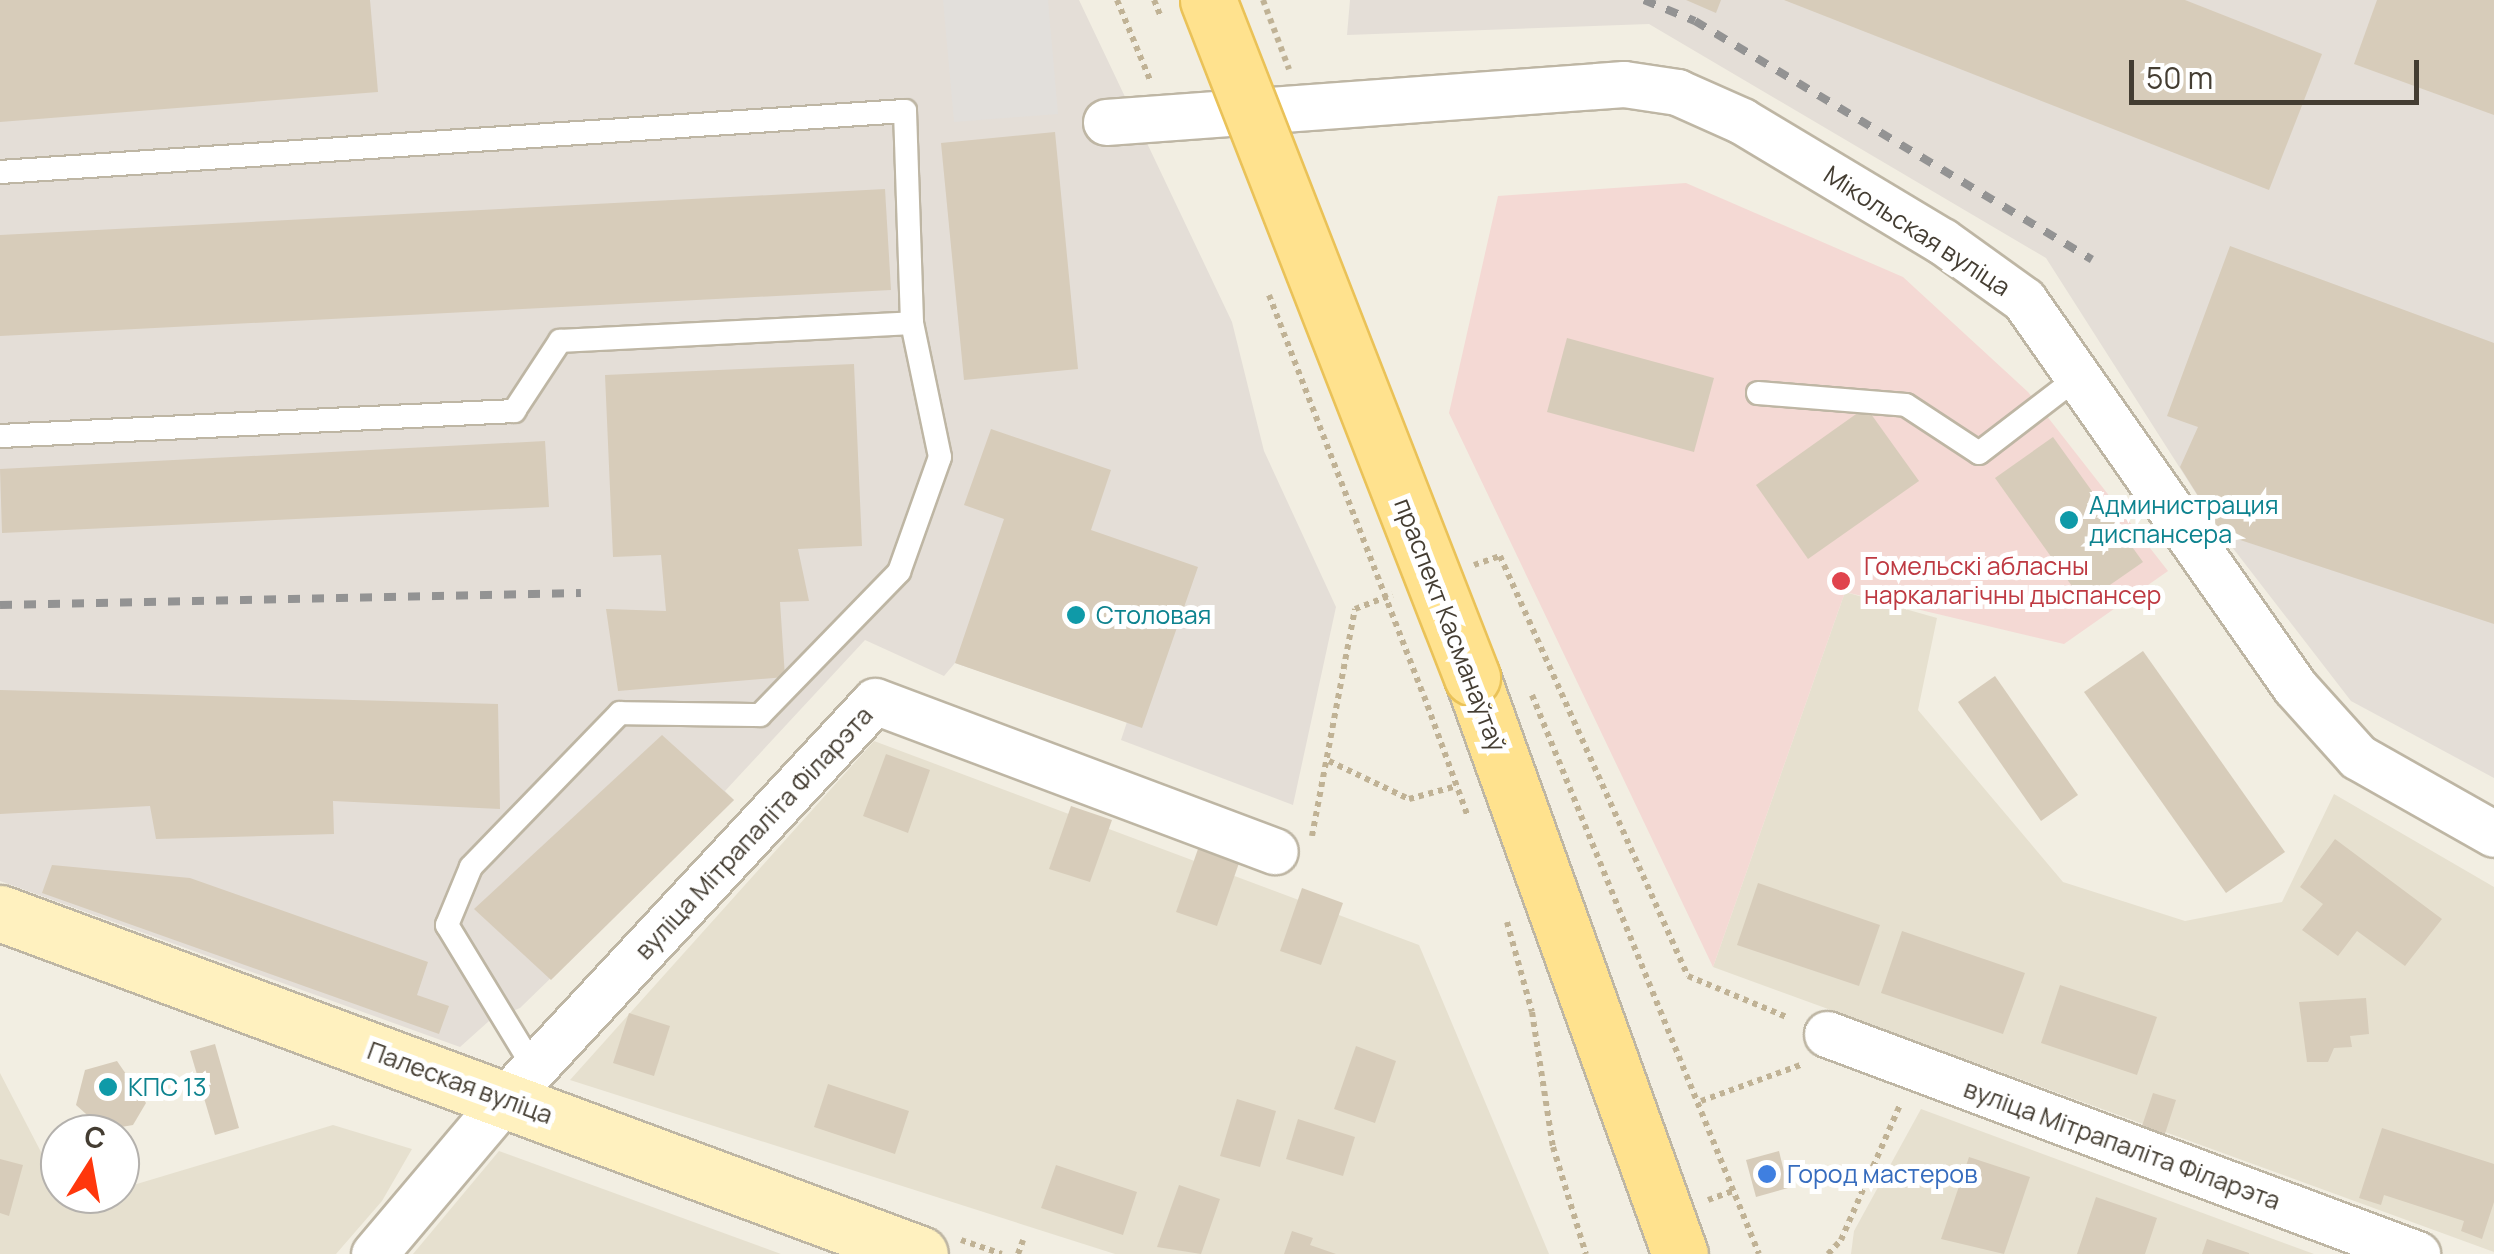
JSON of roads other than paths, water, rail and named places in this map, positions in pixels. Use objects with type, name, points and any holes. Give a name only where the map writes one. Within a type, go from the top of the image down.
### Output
[{"type":"main road","name":"праспект Касманаўтаў","points":[[1208,0],[1448,687],[1680,1254]]},
{"type":"main road","name":"Палеская вуліца","points":[[0,913],[520,1084],[920,1254]]},
{"type":"street","name":"Мікольская вуліца","points":[[1106,122],[1624,84],[1676,92],[1742,121],[1942,240],[2024,300],[2082,374],[2294,687],[2358,757],[2494,834]]},
{"type":"street","name":"вуліца Мітрапаліта Філарэта","points":[[520,1084],[876,701],[1274,851]]},
{"type":"street","name":"вуліца Мітрапаліта Філарэта","points":[[1827,1034],[2418,1254]]},
{"type":"street","points":[[374,1254],[520,1084]]},
{"type":"lane","points":[[0,172],[905,112],[912,323],[940,458],[899,572],[760,715],[620,713],[471,867],[447,925],[520,1084]]},
{"type":"lane","points":[[0,436],[514,411],[560,341],[912,323]]},
{"type":"lane","points":[[1758,393],[1906,405],[1979,453],[2082,374]]},
{"type":"railway","points":[[1644,0],[1695,21],[2092,260]]},
{"type":"railway","points":[[0,605],[581,593]]},
{"type":"place","name":"Администрация диспансера","points":[[2069,520]]},
{"type":"place","name":"Гомельскі абласны наркалагічны дыспансер","points":[[1841,581]]},
{"type":"place","name":"Столовая","points":[[1076,615]]},
{"type":"place","name":"КПС 13","points":[[108,1087]]},
{"type":"place","name":"Город мастеров","points":[[1767,1174]]}]
